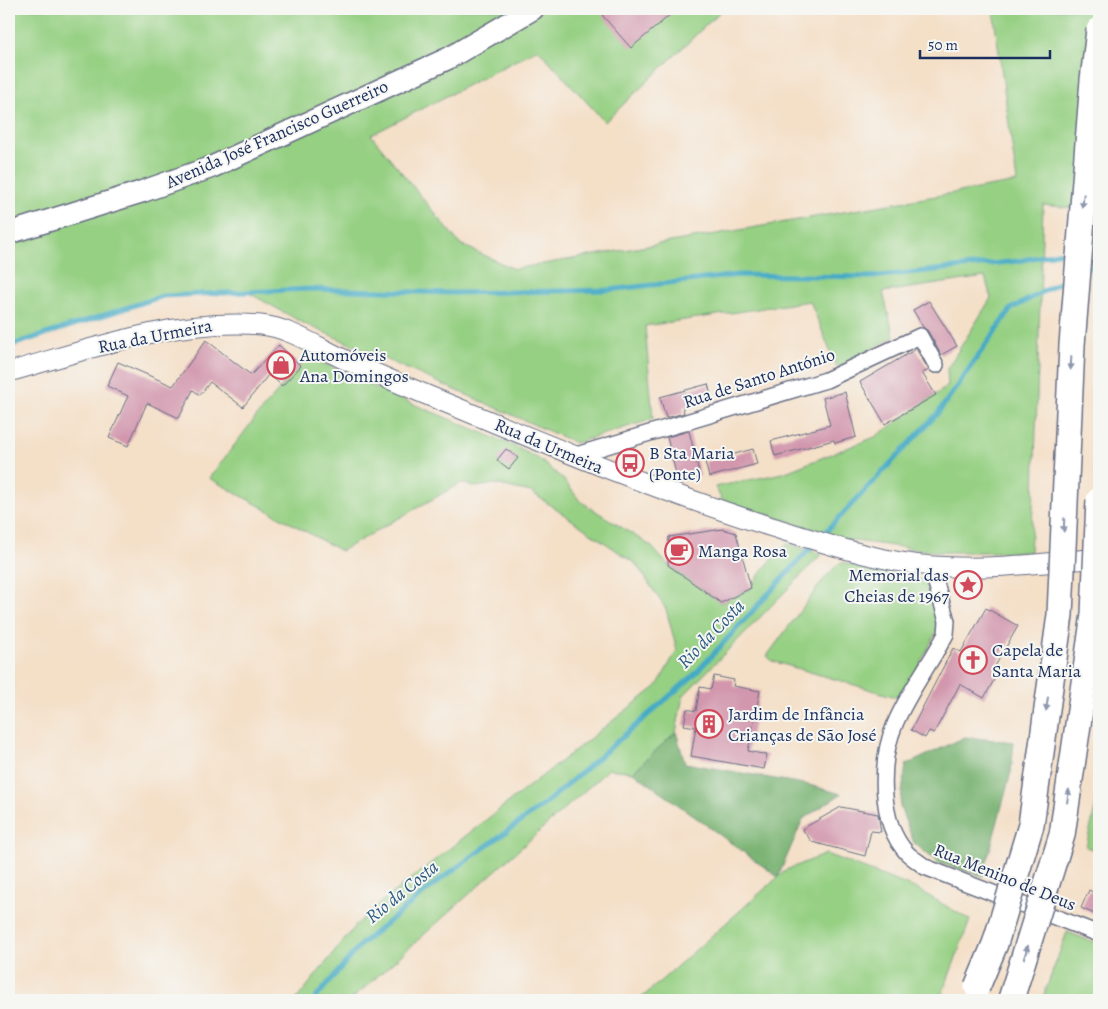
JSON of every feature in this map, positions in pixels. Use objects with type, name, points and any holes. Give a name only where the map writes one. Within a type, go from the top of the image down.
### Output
[{"type":"highway","points":[[977,986],[994,944],[1031,825],[1060,615],[1072,345],[1092,90],[1099,30]]},
{"type":"highway","points":[[1011,999],[1062,836],[1094,614],[1099,500]]},
{"type":"main road","name":"Avenida José Francisco Guerreiro","points":[[9,234],[212,167],[449,58],[534,9]]},
{"type":"street","name":"Rua da Urmeira","points":[[9,372],[172,329],[219,323],[265,325],[290,333],[349,362],[622,476],[796,535],[888,558],[931,566],[989,568],[1099,558]]},
{"type":"street","name":"Rua de Santo António","points":[[573,456],[826,380],[920,336],[936,365]]},
{"type":"street","name":"Rua Menino de Deus","points":[[931,566],[947,622],[946,634],[895,724],[888,749],[884,784],[886,809],[894,829],[906,852],[924,867],[1099,934]]},
{"type":"green space","points":[[9,9],[723,9],[605,122],[538,49],[371,135],[460,244],[514,269],[1017,182],[993,9],[1099,9],[1099,211],[1043,205],[1034,493],[1030,552],[939,552],[848,540],[722,500],[715,487],[783,473],[875,437],[948,386],[947,369],[991,298],[985,277],[883,292],[894,337],[837,368],[810,301],[645,326],[653,419],[576,443],[305,324],[247,292],[163,296],[9,346]]},
{"type":"green space","points":[[305,359],[328,365],[394,396],[514,446],[539,459],[564,480],[580,501],[651,546],[668,565],[721,603],[751,588],[763,569],[787,544],[822,554],[683,696],[676,732],[633,772],[609,769],[351,1000],[296,1000],[357,924],[380,903],[657,686],[677,650],[666,609],[636,564],[531,492],[495,484],[476,487],[461,483],[341,551],[209,478],[256,417]]},
{"type":"green space","points":[[840,562],[924,580],[935,606],[937,631],[904,695],[896,697],[772,661],[767,656],[823,580]]},
{"type":"green space","points":[[676,732],[685,763],[809,785],[841,794],[803,819],[778,877],[633,772]]},
{"type":"green space","points":[[965,737],[1014,742],[1011,772],[983,876],[938,863],[914,843],[900,807],[906,765]]},
{"type":"green space","points":[[1099,792],[1099,851],[1086,847]]},
{"type":"green space","points":[[826,854],[917,889],[970,920],[940,1000],[639,1000],[786,870]]},
{"type":"green space","points":[[1067,932],[1099,944],[1099,1000],[1042,1000]]},
{"type":"building","points":[[609,9],[677,9],[631,48],[602,15]]},
{"type":"building","points":[[929,301],[957,346],[941,355],[928,331],[923,327],[913,310]]},
{"type":"building","points":[[206,340],[251,375],[279,345],[301,366],[282,386],[269,374],[243,407],[210,382],[200,395],[193,390],[179,418],[147,403],[128,446],[109,438],[128,396],[107,386],[118,362],[173,386]]},
{"type":"building","points":[[916,349],[929,370],[922,373],[936,395],[885,424],[860,382]]},
{"type":"building","points":[[708,384],[712,399],[683,407],[684,413],[666,418],[660,397]]},
{"type":"building","points":[[845,392],[856,437],[835,443],[834,440],[775,456],[771,441],[830,425],[823,398]]},
{"type":"building","points":[[689,431],[700,476],[678,482],[667,437]]},
{"type":"building","points":[[506,449],[518,458],[509,469],[497,460]]},
{"type":"building","points":[[753,449],[757,464],[709,477],[705,462]]},
{"type":"building","points":[[723,529],[736,533],[751,588],[721,603],[668,565],[669,537]]},
{"type":"building","name":"Capela de Santa Maria","points":[[986,608],[1018,626],[994,668],[999,671],[984,698],[960,684],[934,733],[929,731],[925,738],[911,730],[953,648],[961,652]]},
{"type":"building","name":"Jardim de Infância Crianças de São José","points":[[714,676],[734,680],[733,686],[760,691],[748,751],[767,755],[764,769],[691,756],[696,727],[684,725],[687,709],[696,711],[700,687],[711,689]]},
{"type":"building","points":[[841,807],[878,814],[881,832],[871,831],[865,856],[812,842],[802,829]]},
{"type":"building","points":[[1089,890],[1099,895],[1099,916],[1081,908]]},
{"type":"waterway","points":[[1088,247],[1099,244]]},
{"type":"waterway","points":[[9,346],[163,296],[309,289],[453,293],[608,290],[739,275],[871,277],[1018,261],[1072,250]]},
{"type":"waterway","name":"Rio da Costa","points":[[1087,268],[1099,261]]},
{"type":"waterway","name":"Rio da Costa","points":[[820,538],[938,413],[1011,309],[1070,277]]},
{"type":"waterway","name":"Rio da Costa","points":[[314,1000],[361,944],[441,879],[546,803],[694,675],[814,544]]},
{"type":"place","name":"Automóveis Ana Domingos","points":[[281,365]]},
{"type":"place","name":"B Sta Maria (Ponte)","points":[[630,463]]},
{"type":"place","name":"Manga Rosa","points":[[679,551]]},
{"type":"place","name":"Memorial das Cheias de 1967","points":[[968,585]]},
{"type":"place","name":"Capela de Santa Maria","points":[[973,660]]},
{"type":"place","name":"Jardim de Infância Crianças de São José","points":[[709,724]]}]
